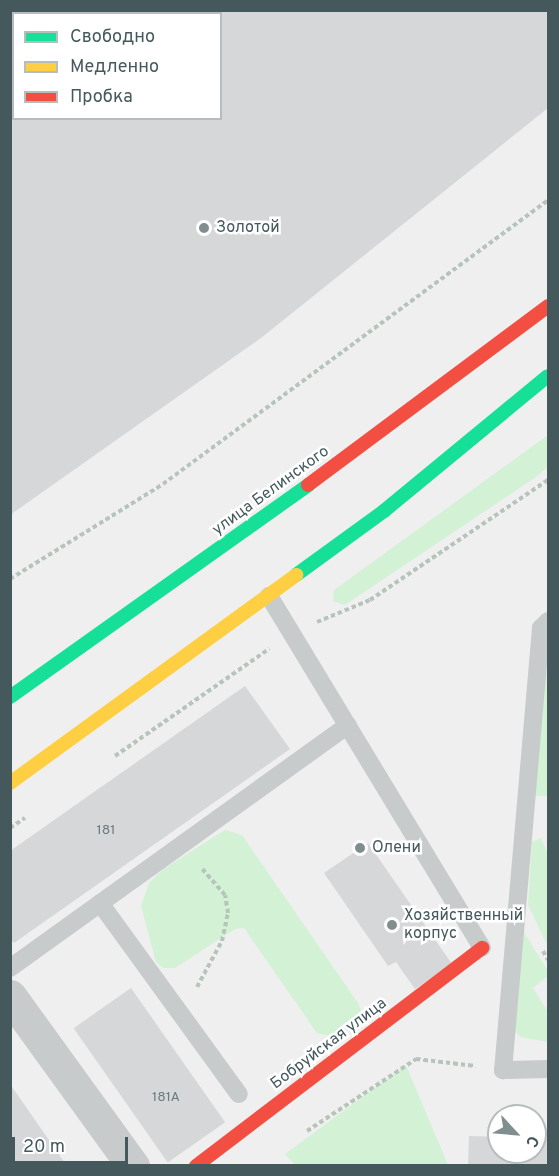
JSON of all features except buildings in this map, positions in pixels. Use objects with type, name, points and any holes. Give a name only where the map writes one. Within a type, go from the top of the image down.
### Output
[{"type":"main road","name":"улица Белинского","points":[[10,697],[274,510],[549,306]]},
{"type":"main road","points":[[10,783],[384,511],[549,376]]},
{"type":"main road","name":"Бобруйская улица","points":[[196,1166],[482,948]]},
{"type":"street","points":[[10,996],[133,1166]]},
{"type":"lane","points":[[269,596],[482,948]]},
{"type":"lane","points":[[549,621],[541,628],[503,1070],[549,1069]]},
{"type":"lane","points":[[10,969],[348,725]]},
{"type":"lane","points":[[100,903],[239,1094]]},
{"type":"path","points":[[10,579],[163,484],[549,200]]},
{"type":"path","points":[[179,1012],[207,971],[222,941],[228,913],[225,895],[215,879],[193,859],[183,844]]},
{"type":"path","points":[[300,1135],[416,1059],[503,1070]]},
{"type":"green space","points":[[548,435],[548,467],[533,479],[345,605],[333,601],[334,590]]},
{"type":"green space","points":[[548,657],[548,796],[535,796],[546,664]]},
{"type":"green space","points":[[225,830],[242,835],[358,1003],[361,1010],[356,1018],[330,1036],[317,1033],[244,928],[235,929],[175,968],[163,968],[156,962],[141,906],[149,883],[162,870]]},
{"type":"green space","points":[[541,838],[548,855],[548,947],[528,905],[532,842]]},
{"type":"green space","points":[[520,926],[548,971],[548,976],[533,988],[548,1012],[548,1042],[520,1037],[513,1028]]},
{"type":"green space","points":[[406,1065],[448,1165],[295,1165],[285,1154]]},
{"type":"traffic: fast","points":[[296,575],[384,511],[548,376]]},
{"type":"traffic: fast","points":[[10,697],[308,485]]},
{"type":"traffic: slow","points":[[10,783],[296,575]]},
{"type":"traffic: jam","points":[[308,485],[548,306]]},
{"type":"traffic: jam","points":[[196,1166],[482,948]]},
{"type":"place","name":"Золотой","points":[[204,228]]},
{"type":"place","name":"Олени","points":[[360,848]]},
{"type":"place","name":"Хозяйственный корпус","points":[[392,925]]}]
